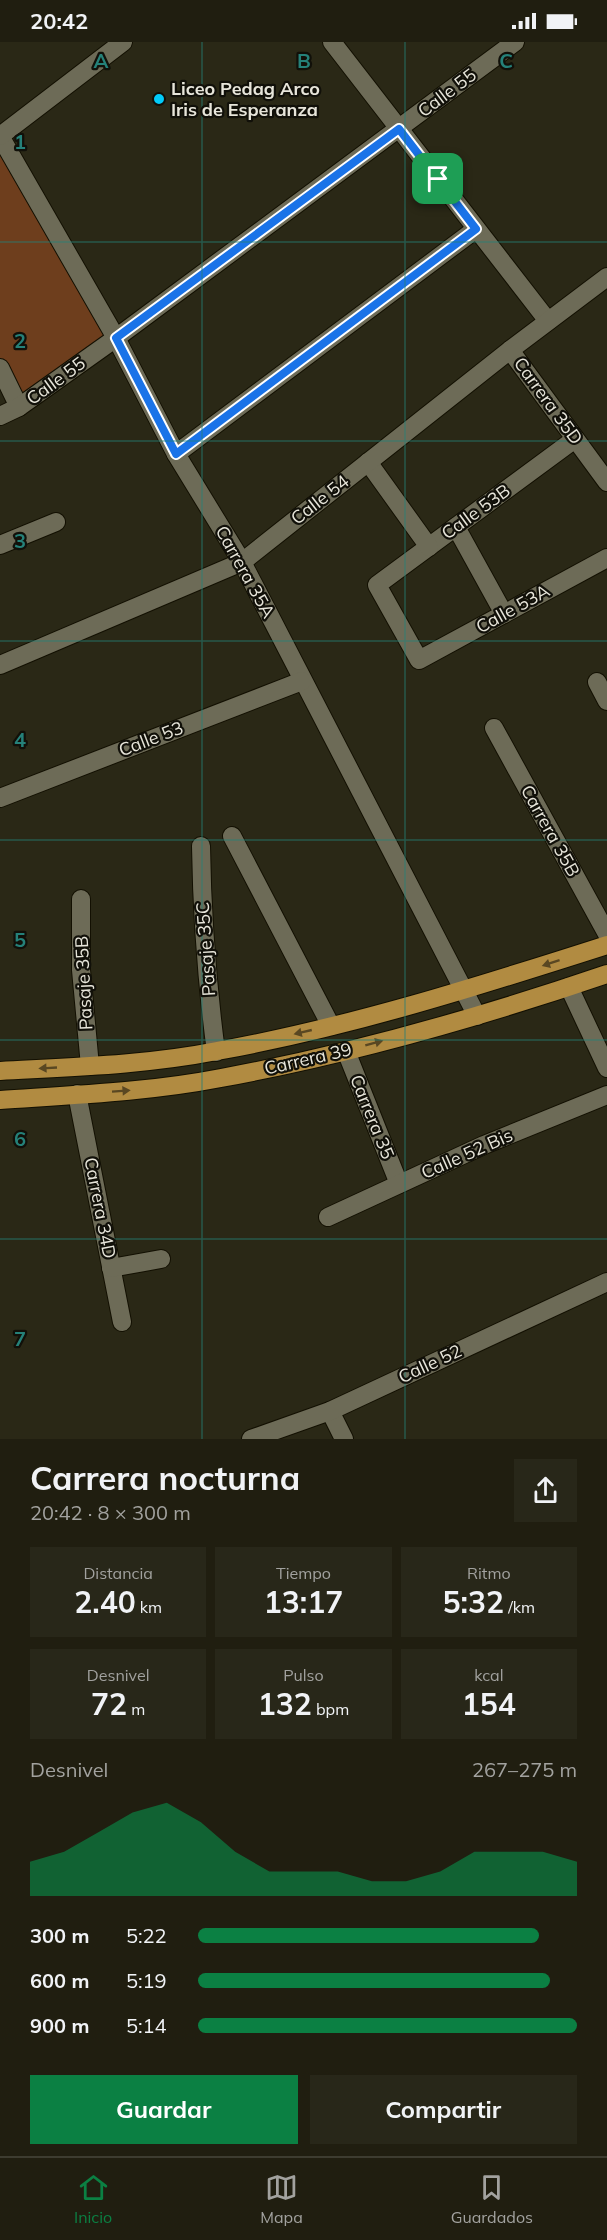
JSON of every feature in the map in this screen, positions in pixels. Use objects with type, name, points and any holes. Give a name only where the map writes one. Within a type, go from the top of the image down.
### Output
[{"type":"main road","name":"Carrera 39","points":[[0,1071],[90,1066],[216,1052],[331,1026],[463,991],[607,945]]},
{"type":"main road","name":"Carrera 39","points":[[0,1100],[143,1089],[220,1079],[477,1016],[607,974]]},
{"type":"street","points":[[0,136],[123,42]]},
{"type":"street","points":[[332,42],[548,321]]},
{"type":"street","name":"Calle 55","points":[[0,416],[19,407],[116,338],[515,42]]},
{"type":"street","name":"Carrera 35A","points":[[0,136],[116,338],[176,454],[242,561],[477,1016]]},
{"type":"street","points":[[176,454],[476,229]]},
{"type":"street","name":"Calle 54","points":[[0,665],[242,561],[510,350],[605,282]]},
{"type":"street","name":"Carrera 35D","points":[[510,350],[607,482]]},
{"type":"street","points":[[0,368],[19,407]]},
{"type":"street","name":"Calle 53B","points":[[419,660],[377,585],[575,439]]},
{"type":"street","points":[[368,462],[429,546]]},
{"type":"street","points":[[0,545],[56,522]]},
{"type":"street","points":[[456,527],[504,614]]},
{"type":"street","name":"Calle 53A","points":[[419,660],[607,558]]},
{"type":"street","name":"Calle 53","points":[[0,798],[302,681]]},
{"type":"street","points":[[597,682],[607,701]]},
{"type":"street","name":"Carrera 35B","points":[[494,728],[607,934]]},
{"type":"street","points":[[232,836],[331,1026]]},
{"type":"street","name":"Pasaje 35C","points":[[201,846],[203,937],[216,1052]]},
{"type":"street","name":"Pasaje 35B","points":[[81,899],[81,970],[90,1066]]},
{"type":"street","points":[[569,987],[607,1068]]},
{"type":"street","name":"Carrera 35","points":[[345,1050],[399,1184]]},
{"type":"street","name":"Carrera 34D","points":[[77,1094],[122,1322]]},
{"type":"street","name":"Calle 52 Bis","points":[[328,1217],[484,1145],[607,1095]]},
{"type":"street","points":[[111,1268],[161,1259]]},
{"type":"street","name":"Calle 52","points":[[251,1439],[330,1411],[607,1282]]},
{"type":"street","points":[[330,1411],[344,1439]]},
{"type":"shaded area","points":[[0,136],[116,338],[19,407],[0,368]]},
{"type":"place","name":"Liceo Pedag Arco Iris de Esperanza","points":[[159,99]]},
{"type":"route","points":[[399,129],[438,179],[476,229],[176,454],[116,338],[399,129]]}]
